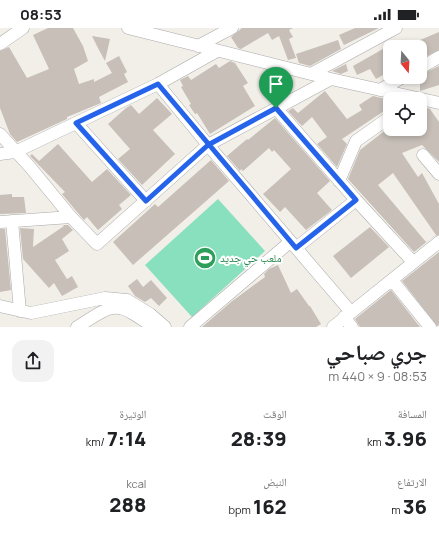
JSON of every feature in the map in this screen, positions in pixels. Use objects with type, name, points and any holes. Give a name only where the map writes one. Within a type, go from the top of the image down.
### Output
[{"type":"street","points":[[0,44],[23,28]]},
{"type":"street","points":[[128,28],[388,92]]},
{"type":"street","points":[[198,46],[232,28]]},
{"type":"street","points":[[310,74],[396,28]]},
{"type":"street","points":[[0,154],[15,152],[158,84],[217,51]]},
{"type":"street","points":[[427,64],[439,57]]},
{"type":"street","points":[[0,134],[30,167],[71,218],[97,244],[208,145],[331,79]]},
{"type":"street","points":[[158,84],[293,245],[347,314],[352,327]]},
{"type":"street","points":[[380,90],[391,84]]},
{"type":"street","points":[[427,100],[439,102]]},
{"type":"street","points":[[276,108],[339,181],[413,262]]},
{"type":"street","points":[[339,181],[356,141],[383,122]]},
{"type":"street","points":[[76,123],[146,201]]},
{"type":"street","points":[[422,155],[439,174]]},
{"type":"street","points":[[190,327],[293,245],[356,200]]},
{"type":"street","points":[[20,311],[6,222],[71,218]]},
{"type":"street","points":[[332,327],[439,242]]},
{"type":"street","points":[[392,280],[430,327]]},
{"type":"street","points":[[0,306],[31,313],[105,298],[127,300],[150,314],[165,327]]},
{"type":"street","points":[[76,327],[104,310],[114,307],[122,308],[133,313],[153,327]]},
{"type":"green space","name":"ملعب حي جديد","points":[[218,199],[265,251],[192,317],[145,265]]},
{"type":"building","points":[[48,28],[73,28],[83,46],[88,61],[74,69],[79,84],[94,79],[94,82],[112,73],[106,63],[119,56],[127,72],[124,74],[128,82],[99,97],[101,103],[67,117],[67,119],[17,142],[10,134],[0,108],[0,51],[9,47],[27,78],[49,69],[33,35]]},
{"type":"building","points":[[242,28],[293,28],[289,30],[293,37],[289,39],[296,58],[288,60],[279,36],[272,40],[268,33],[241,49],[238,48],[231,37]]},
{"type":"building","points":[[355,28],[379,28],[344,45],[339,35]]},
{"type":"building","points":[[439,32],[439,50],[427,56],[427,40],[420,40]]},
{"type":"building","points":[[92,36],[110,39],[105,61],[99,50]]},
{"type":"building","points":[[338,40],[341,49],[310,66],[299,63],[296,54]]},
{"type":"building","points":[[383,49],[383,75],[376,79],[370,69],[357,75],[353,66]]},
{"type":"building","points":[[230,61],[235,63],[248,83],[243,86],[255,106],[210,134],[197,113],[195,114],[189,105],[191,104],[181,87],[183,86],[180,80],[188,76],[191,80],[216,64],[219,68]]},
{"type":"building","points":[[346,64],[348,71],[341,74],[332,71]]},
{"type":"building","points":[[439,66],[439,85],[420,91],[420,84],[427,84],[427,72]]},
{"type":"building","points":[[325,91],[347,119],[362,110],[359,105],[373,96],[383,98],[383,112],[342,139],[347,144],[337,167],[317,144],[327,137],[312,117],[302,126],[288,111],[293,108],[298,113]]},
{"type":"building","points":[[157,98],[172,114],[153,130],[175,154],[142,185],[118,159],[130,149],[108,124],[131,105],[139,114]]},
{"type":"building","points":[[427,108],[430,109],[439,122],[439,162],[422,145],[402,153],[418,177],[422,173],[439,204],[439,235],[435,236],[436,235],[393,173],[378,185],[426,242],[430,239],[414,252],[348,179],[360,150],[383,132],[383,136],[427,136]]},
{"type":"building","points":[[275,118],[330,181],[317,193],[332,210],[306,230],[285,207],[280,212],[263,194],[291,169],[274,150],[272,152],[269,148],[243,171],[241,169],[240,171],[227,156]]},
{"type":"building","points":[[58,144],[92,182],[107,169],[131,195],[119,205],[122,209],[98,230],[87,217],[84,220],[62,194],[65,192],[30,156],[32,154],[39,161]]},
{"type":"building","points":[[211,160],[229,181],[133,265],[113,242],[155,204],[158,207]]},
{"type":"building","points":[[12,194],[12,197],[24,197],[26,213],[0,214],[0,195]]},
{"type":"building","points":[[63,225],[68,225],[73,230],[62,239],[69,251],[55,260],[67,279],[72,276],[78,287],[62,296],[54,283],[49,288],[23,259],[20,228],[34,229],[33,247],[64,226]]},
{"type":"building","points":[[370,227],[389,247],[351,278],[333,256]]},
{"type":"building","points":[[0,229],[5,229],[11,290],[0,292]]},
{"type":"building","points":[[439,252],[439,325],[437,326],[402,281]]},
{"type":"building","points":[[278,265],[291,293],[297,289],[321,324],[316,327],[202,327],[231,302],[265,277],[264,274],[269,269]]},
{"type":"building","points":[[137,279],[143,287],[151,280],[167,298],[159,306],[151,298],[145,302],[135,296],[128,286]]},
{"type":"building","points":[[391,290],[420,327],[360,327],[355,319]]},
{"type":"place","name":"ملعب حي جديد","points":[[205,258]]},
{"type":"route","points":[[276,108],[208,145],[146,201],[76,123],[158,84],[208,145],[296,248],[356,200],[276,108]]}]
